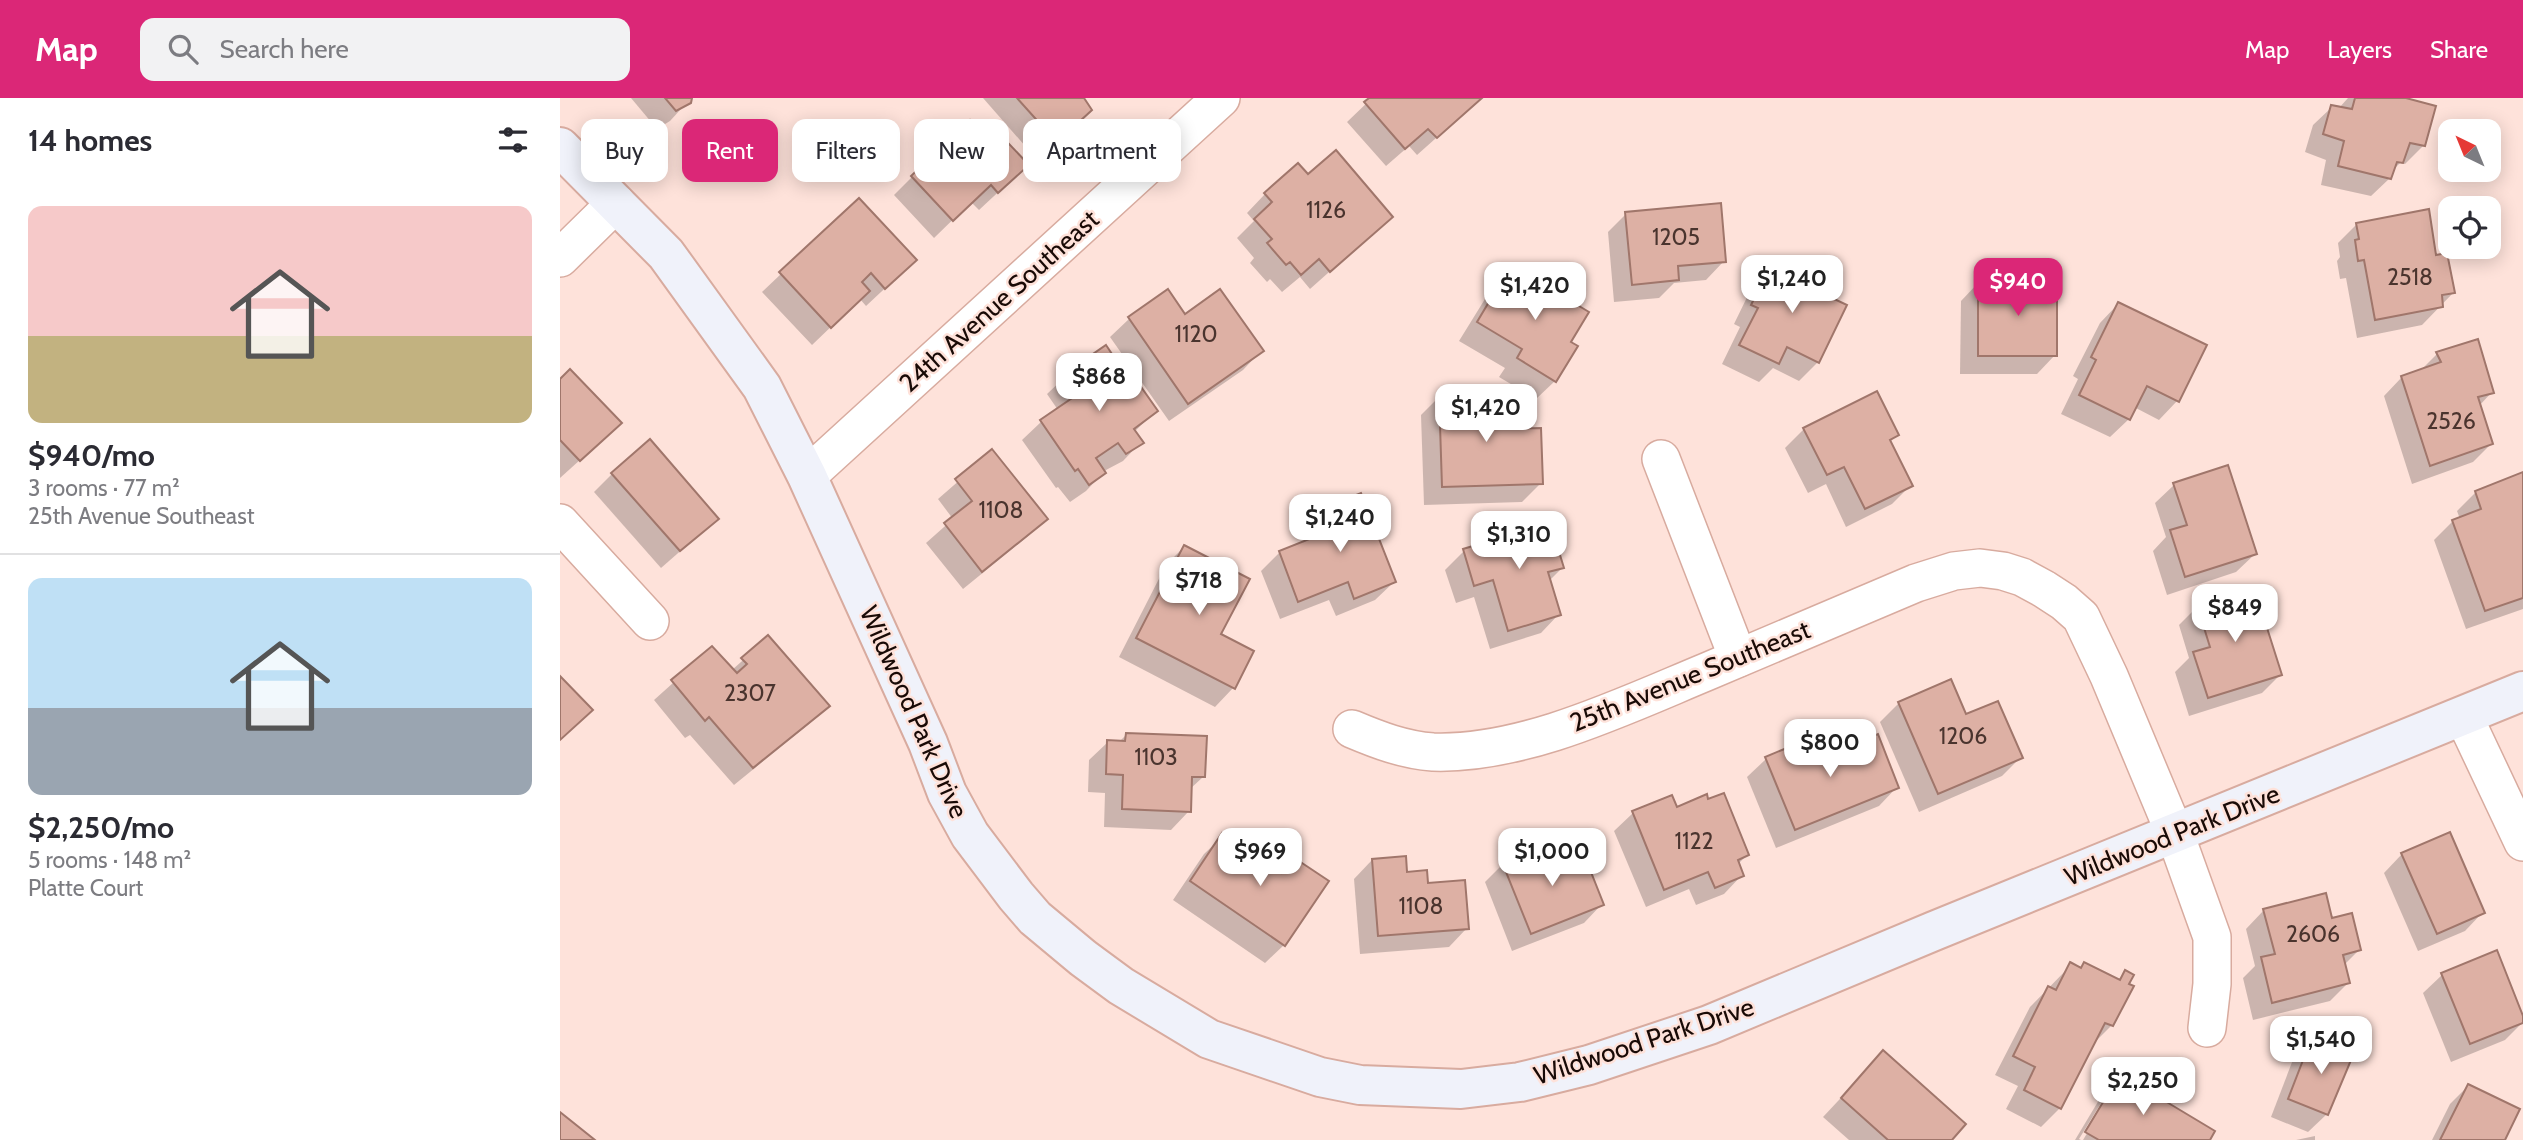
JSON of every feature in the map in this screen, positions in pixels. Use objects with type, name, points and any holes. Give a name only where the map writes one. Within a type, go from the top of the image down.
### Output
[{"type":"street","name":"24th Avenue Southeast","points":[[807,476],[1221,98]]},
{"type":"street","name":"Wildwood Park Drive","points":[[560,146],[666,254],[762,387],[807,476],[928,743],[947,793],[970,835],[1016,897],[1035,918],[1121,986],[1209,1039],[1320,1077],[1374,1086],[1461,1088],[1520,1082],[1588,1065],[1709,1026],[1934,931],[2523,691]]},
{"type":"street","points":[[560,258],[616,203]]},
{"type":"street","points":[[1661,459],[1738,658]]},
{"type":"street","points":[[560,523],[650,621]]},
{"type":"street","name":"25th Avenue Southeast","points":[[1352,729],[1389,745],[1433,752],[1478,748],[1535,738],[1647,696],[1916,583],[1954,571],[1980,568],[2022,577],[2064,602],[2081,617],[2109,676],[2175,834],[2212,937],[2212,984],[2207,1028]]},
{"type":"street","points":[[2464,717],[2523,842]]},
{"type":"building","points":[[665,98],[692,98],[691,103],[676,111]]},
{"type":"building","points":[[1017,98],[1084,98],[1092,110],[1082,119],[1036,119]]},
{"type":"building","points":[[1369,98],[1482,98],[1437,138],[1428,129],[1405,149],[1364,102]]},
{"type":"building","points":[[2355,98],[2406,98],[2436,106],[2425,146],[2410,143],[2403,163],[2397,162],[2391,179],[2338,166],[2344,141],[2323,134],[2331,105],[2352,109]]},
{"type":"building","points":[[1009,144],[1023,159],[1023,170],[998,193],[991,185],[953,221],[917,182],[1009,182]]},
{"type":"building","points":[[1336,150],[1393,217],[1330,272],[1319,259],[1301,275],[1290,262],[1286,265],[1267,243],[1272,239],[1254,219],[1272,202],[1264,193],[1298,163],[1308,174]]},
{"type":"building","points":[[859,198],[917,260],[885,289],[871,273],[862,282],[870,291],[831,328],[779,272]]},
{"type":"building","points":[[1721,203],[1726,262],[1678,266],[1679,280],[1632,285],[1625,212]]},
{"type":"building","points":[[2429,209],[2436,255],[2438,259],[2448,259],[2455,293],[2442,295],[2443,307],[2375,320],[2364,260],[2358,261],[2355,240],[2359,239],[2356,223]]},
{"type":"building","points":[[1799,257],[1821,268],[1811,288],[1847,305],[1819,363],[1787,347],[1779,364],[1739,345],[1758,308],[1751,305],[1770,266],[1790,275]]},
{"type":"building","points":[[1511,265],[1589,312],[1571,342],[1578,346],[1556,382],[1517,358],[1522,349],[1477,322]]},
{"type":"building","points":[[1978,280],[2057,280],[2057,356],[1978,356]]},
{"type":"building","points":[[1168,289],[1185,314],[1220,289],[1264,351],[1188,404],[1128,317]]},
{"type":"building","points":[[2118,302],[2207,345],[2179,402],[2147,386],[2130,420],[2079,395],[2096,360],[2091,357]]},
{"type":"building","points":[[2478,339],[2494,393],[2478,397],[2493,444],[2430,466],[2401,376],[2441,362],[2436,352]]},
{"type":"building","points":[[1106,345],[1116,360],[1120,357],[1158,411],[1134,429],[1144,443],[1126,454],[1118,443],[1096,458],[1106,473],[1089,485],[1078,469],[1075,471],[1040,420],[1078,394],[1064,374]]},
{"type":"building","points":[[570,369],[622,423],[580,461],[560,440],[560,379]]},
{"type":"building","points":[[1877,391],[1899,435],[1890,440],[1913,486],[1865,509],[1844,467],[1827,475],[1803,428]]},
{"type":"building","points":[[1502,392],[1503,429],[1541,428],[1543,484],[1442,487],[1439,394]]},
{"type":"building","points":[[650,439],[719,519],[680,551],[611,473]]},
{"type":"building","points":[[992,449],[1048,519],[982,572],[944,523],[972,501],[955,479]]},
{"type":"building","points":[[2228,465],[2257,554],[2185,577],[2170,530],[2187,525],[2173,483]]},
{"type":"building","points":[[2523,472],[2523,598],[2485,611],[2452,520],[2481,509],[2475,491]]},
{"type":"building","points":[[1361,493],[1396,582],[1354,599],[1348,582],[1298,602],[1279,551],[1327,532],[1318,510]]},
{"type":"building","points":[[1549,519],[1564,568],[1548,572],[1561,615],[1508,631],[1493,580],[1474,586],[1463,549],[1483,543],[1481,537],[1535,520],[1536,523]]},
{"type":"building","points":[[1184,545],[1250,579],[1221,634],[1254,651],[1235,689],[1136,638]]},
{"type":"building","points":[[2254,587],[2282,675],[2208,698],[2193,652],[2210,647],[2197,605]]},
{"type":"building","points":[[768,635],[830,706],[753,768],[709,717],[705,721],[671,680],[712,646],[737,673],[747,664],[741,658]]},
{"type":"building","points":[[560,676],[593,710],[560,740]]},
{"type":"building","points":[[1951,679],[1966,714],[1998,701],[2023,758],[1938,794],[1898,702]]},
{"type":"building","points":[[1126,733],[1207,736],[1205,777],[1192,777],[1191,812],[1122,809],[1123,775],[1106,774],[1107,740],[1125,741]]},
{"type":"building","points":[[1878,734],[1899,788],[1795,830],[1765,757],[1806,740],[1814,760]]},
{"type":"building","points":[[1724,793],[1749,855],[1738,860],[1744,876],[1715,888],[1708,872],[1664,890],[1632,811],[1672,795],[1677,807],[1707,794],[1708,799]]},
{"type":"building","points":[[2450,832],[2485,913],[2437,934],[2401,853]]},
{"type":"building","points":[[1222,833],[1281,873],[1293,857],[1329,881],[1285,946],[1190,881]]},
{"type":"building","points":[[1541,847],[1545,856],[1551,854],[1555,866],[1558,866],[1557,862],[1583,852],[1604,905],[1531,934],[1502,862]]},
{"type":"building","points":[[1406,856],[1407,872],[1427,870],[1428,883],[1465,880],[1469,929],[1378,936],[1372,859]]},
{"type":"building","points":[[2326,893],[2332,918],[2352,913],[2361,950],[2343,955],[2350,983],[2272,1003],[2261,957],[2275,954],[2263,909]]},
{"type":"building","points":[[2497,950],[2523,1016],[2523,1023],[2470,1044],[2441,973]]},
{"type":"building","points":[[2070,962],[2081,968],[2084,962],[2120,980],[2125,970],[2134,975],[2129,984],[2134,986],[2113,1026],[2105,1023],[2061,1109],[2024,1090],[2035,1067],[2013,1056],[2048,986],[2056,990]]},
{"type":"building","points":[[2312,1037],[2354,1053],[2328,1115],[2288,1099]]},
{"type":"building","points":[[1883,1050],[1966,1124],[1952,1140],[1888,1140],[1841,1098]]},
{"type":"building","points":[[2120,1074],[2215,1131],[2210,1140],[2099,1140],[2085,1132]]},
{"type":"building","points":[[2468,1084],[2520,1109],[2505,1140],[2440,1140]]},
{"type":"building","points":[[560,1112],[595,1140],[560,1140]]}]
